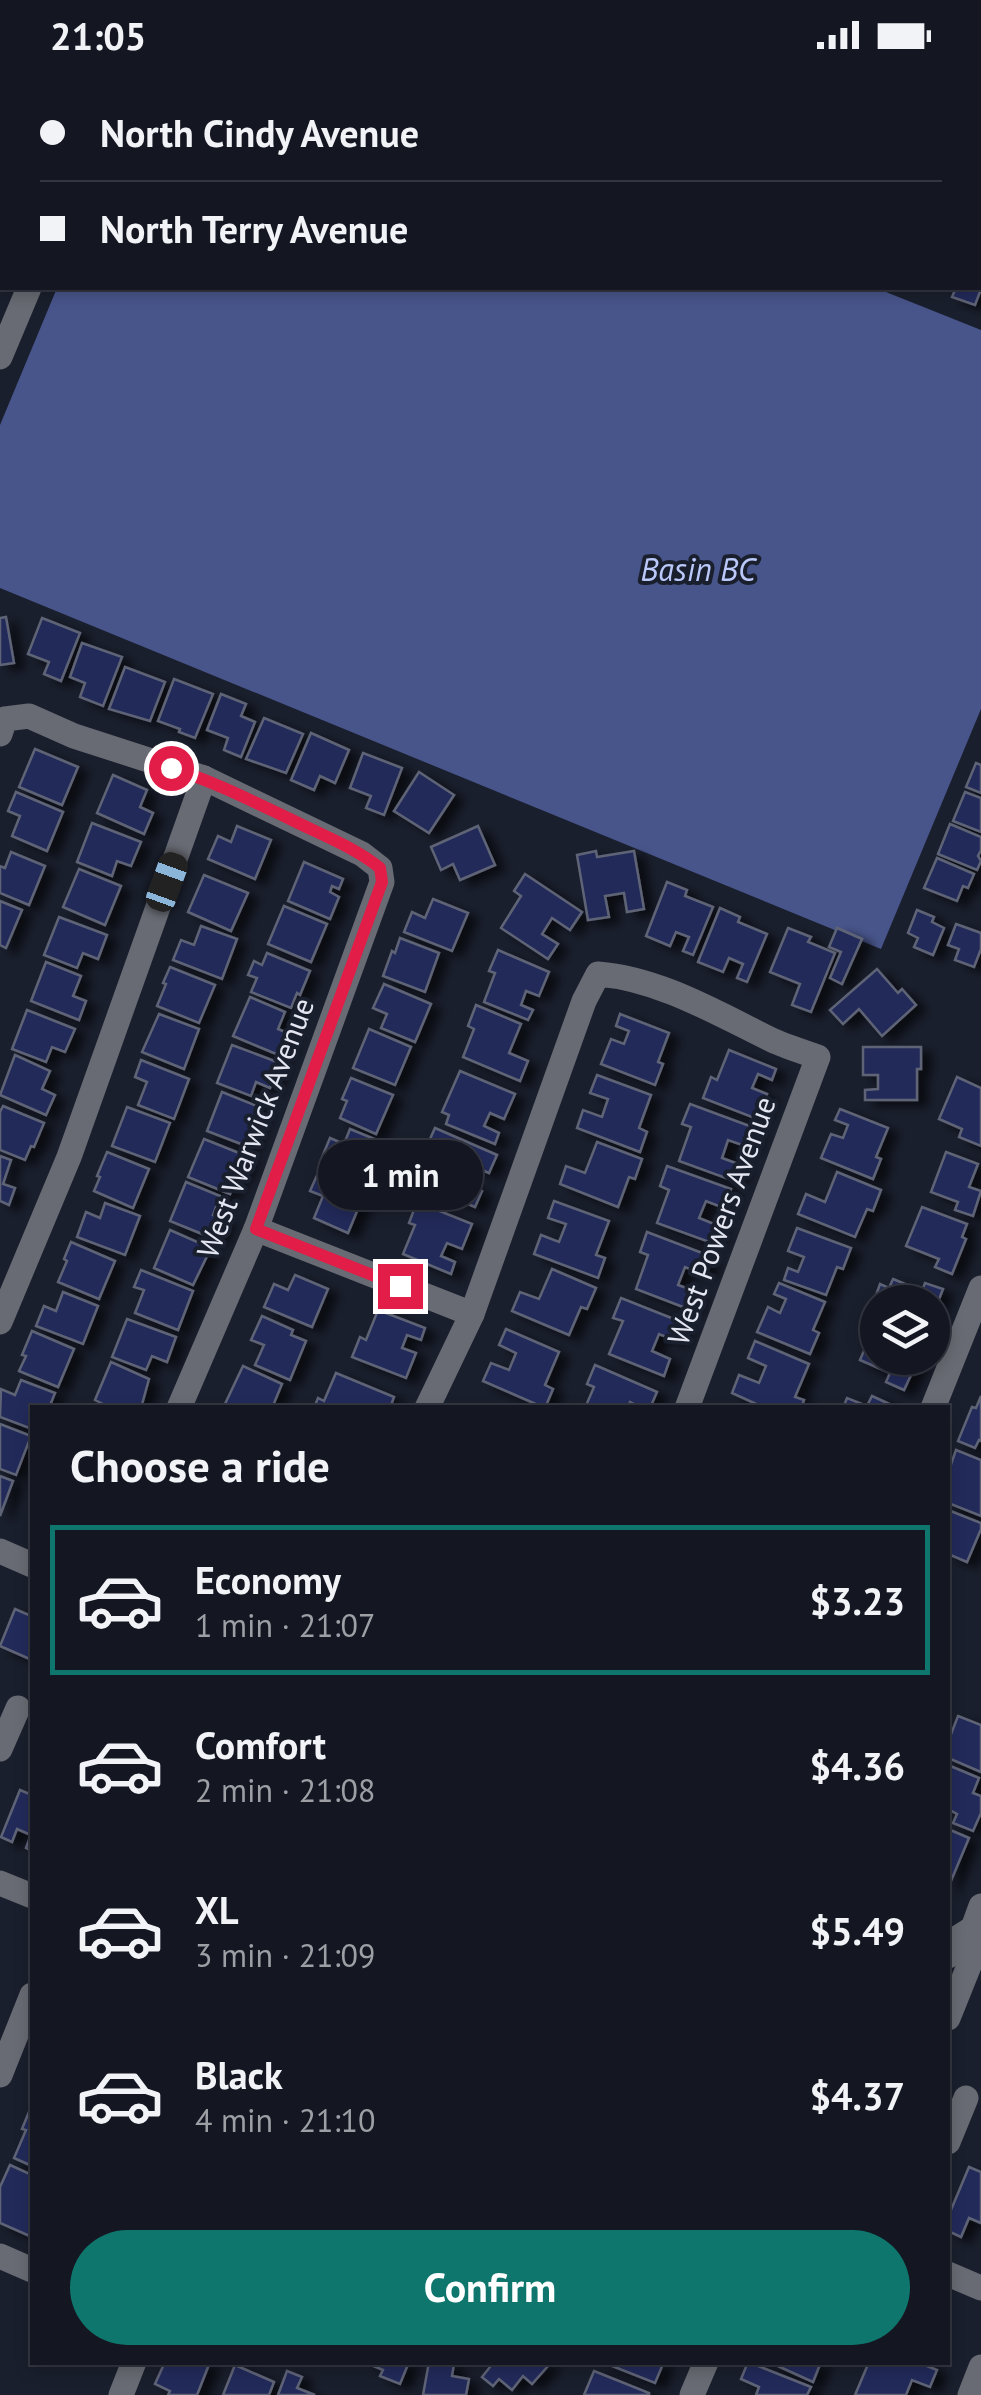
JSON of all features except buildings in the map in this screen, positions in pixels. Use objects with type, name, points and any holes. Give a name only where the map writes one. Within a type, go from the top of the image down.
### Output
[{"type":"street","points":[[0,357],[28,290]]},
{"type":"street","points":[[0,1322],[69,1157],[204,778],[74,736],[30,716],[3,727]]},
{"type":"street","name":"West Warwick Avenue","points":[[180,1405],[256,1229],[382,882],[380,868],[362,854],[204,778]]},
{"type":"street","name":"West Powers Avenue","points":[[472,1314],[584,1001],[598,974],[624,976],[709,1008],[818,1057],[689,1405]]},
{"type":"street","points":[[256,1229],[472,1314],[427,1405]]},
{"type":"street","points":[[934,1405],[981,1288]]},
{"type":"street","points":[[0,1551],[30,1564]]},
{"type":"street","points":[[0,1749],[17,1708]]},
{"type":"street","points":[[0,1883],[30,1895]]},
{"type":"street","points":[[950,1918],[978,1922]]},
{"type":"street","points":[[950,1951],[954,1940],[978,1922]]},
{"type":"street","points":[[950,2013],[975,1951],[978,1922]]},
{"type":"street","points":[[0,2075],[30,2000]]},
{"type":"street","points":[[950,2137],[965,2097]]},
{"type":"street","points":[[0,2256],[30,2269]]},
{"type":"street","points":[[950,2275],[981,2288]]},
{"type":"street","points":[[121,2395],[133,2365]]},
{"type":"street","points":[[692,2395],[705,2365]]},
{"type":"street","points":[[970,2395],[981,2368]]},
{"type":"water","name":"Basin BC","points":[[56,290],[881,290],[981,330],[981,709],[881,949],[0,588],[0,425]]},
{"type":"route","points":[[171,768],[204,778],[330,838],[380,868],[382,882],[256,1229],[400,1286]]}]
